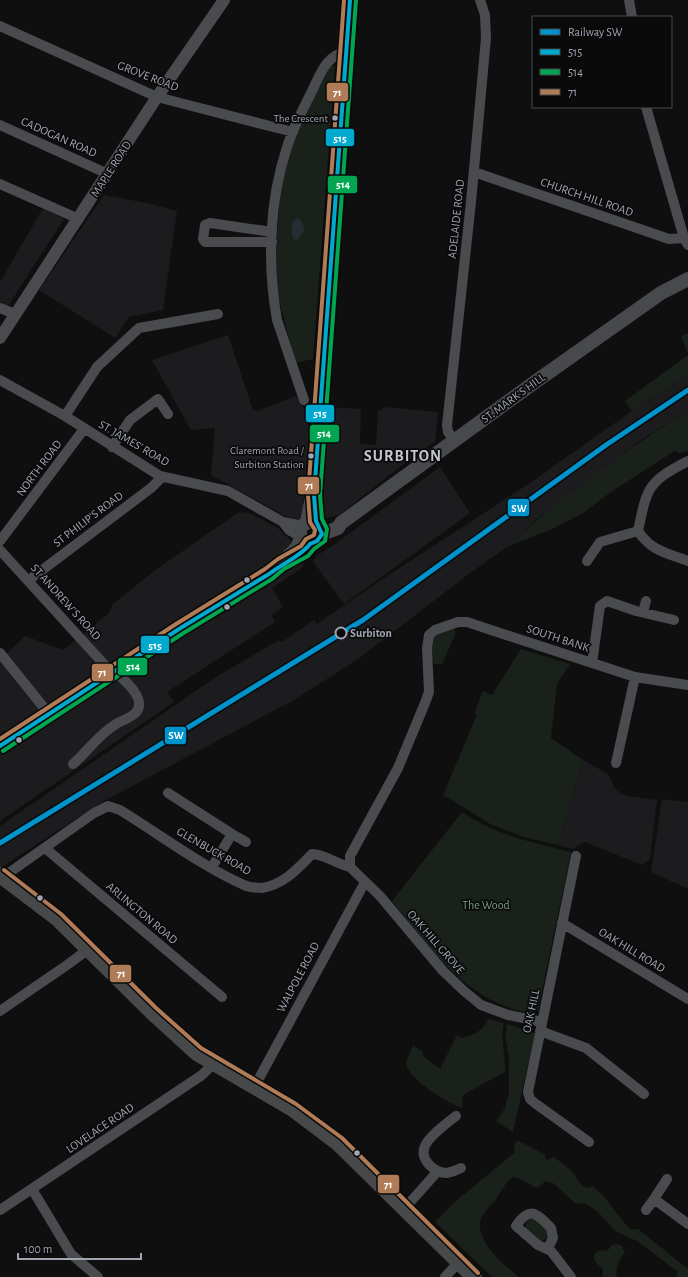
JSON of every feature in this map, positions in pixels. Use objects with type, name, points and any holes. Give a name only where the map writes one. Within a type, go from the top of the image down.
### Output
[{"type":"main road","points":[[310,531],[314,495],[350,0]]},
{"type":"main road","name":"ST. MARK'S HILL","points":[[0,746],[113,672],[269,574],[281,564],[305,551],[310,531],[338,528],[341,523],[642,307],[688,279]]},
{"type":"main road","points":[[1,876],[57,918],[90,948],[183,1042],[213,1064],[294,1109],[324,1132],[474,1277]]},
{"type":"street","name":"MAPLE ROAD","points":[[0,338],[157,97],[224,0]]},
{"type":"street","name":"ADELAIDE ROAD","points":[[456,440],[448,432],[447,425],[474,172],[486,38],[485,15],[480,0]]},
{"type":"street","points":[[629,0],[632,16]]},
{"type":"street","name":"GROVE ROAD","points":[[0,26],[157,97],[293,132]]},
{"type":"street","points":[[304,400],[279,326],[272,286],[272,237],[280,170],[293,132],[327,62],[334,55],[346,52]]},
{"type":"street","points":[[646,108],[686,242]]},
{"type":"street","name":"CADOGAN ROAD","points":[[0,125],[108,174]]},
{"type":"street","name":"CHURCH HILL ROAD","points":[[474,172],[669,239],[686,242]]},
{"type":"street","points":[[0,184],[78,219]]},
{"type":"street","points":[[210,223],[272,237],[205,242],[203,239],[205,225],[210,223]]},
{"type":"street","points":[[0,308],[15,314]]},
{"type":"street","points":[[64,416],[97,367],[139,328],[218,314]]},
{"type":"street","name":"ST. JAMES' ROAD","points":[[0,380],[64,416],[160,476],[228,491],[283,522],[287,528],[310,531]]},
{"type":"street","points":[[112,447],[130,420],[158,399],[168,414]]},
{"type":"street","name":"NORTH ROAD","points":[[0,541],[84,429]]},
{"type":"street","points":[[688,461],[658,478],[646,495],[638,531],[645,542],[654,548],[688,561]]},
{"type":"street","name":"ST PHILIP'S ROAD","points":[[29,580],[151,488],[159,480],[160,476]]},
{"type":"street","points":[[587,561],[600,542],[638,531]]},
{"type":"street","name":"ST ANDREW'S ROAD","points":[[0,550],[138,699],[140,705],[137,713],[102,734],[84,755],[73,764]]},
{"type":"street","points":[[592,663],[600,606],[602,603],[607,601],[620,606],[674,620]]},
{"type":"street","points":[[643,612],[646,601]]},
{"type":"street","name":"SOUTH BANK","points":[[350,867],[350,856],[398,768],[425,703],[428,692],[427,641],[429,634],[435,630],[458,622],[467,622],[634,677],[688,685]]},
{"type":"street","points":[[0,653],[49,714]]},
{"type":"street","points":[[616,763],[634,677]]},
{"type":"street","points":[[168,793],[181,797],[232,834],[246,842]]},
{"type":"street","name":"GLENBUCK ROAD","points":[[1,876],[45,848],[94,813],[108,806],[120,810],[212,867],[245,885],[254,888],[262,888],[282,881],[294,874],[312,854],[319,854],[337,864],[350,867]]},
{"type":"street","points":[[212,867],[232,834]]},
{"type":"street","name":"ARLINGTON ROAD","points":[[45,848],[222,997]]},
{"type":"street","name":"OAK HILL","points":[[576,856],[528,1092],[530,1099],[589,1142]]},
{"type":"street","name":"OAK HILL GROVE","points":[[350,867],[380,896],[442,971],[481,1005],[541,1026],[586,1048],[644,1094]]},
{"type":"street","name":"WALPOLE ROAD","points":[[255,1086],[365,882]]},
{"type":"street","name":"OAK HILL ROAD","points":[[562,923],[688,999]]},
{"type":"street","points":[[0,1011],[68,965],[90,948]]},
{"type":"street","name":"LOVELACE ROAD","points":[[0,1210],[202,1075],[213,1064]]},
{"type":"street","points":[[456,1116],[428,1142],[424,1150],[425,1160],[438,1171],[445,1173],[461,1168]]},
{"type":"street","points":[[404,1209],[438,1171]]},
{"type":"street","points":[[646,1210],[667,1179]]},
{"type":"street","points":[[32,1190],[71,1254],[98,1277]]},
{"type":"street","points":[[654,1199],[688,1224]]},
{"type":"street","points":[[548,1248],[571,1277]]},
{"type":"street","points":[[445,1277],[458,1263]]},
{"type":"shaded area","points":[[104,195],[147,203],[177,211],[163,310],[129,317],[115,338],[39,290]]},
{"type":"shaded area","points":[[43,208],[64,219],[8,306],[0,302],[0,282]]},
{"type":"shaded area","points":[[296,218],[301,220],[305,230],[297,240],[293,239],[291,230]]},
{"type":"shaded area","points":[[228,335],[253,410],[257,411],[296,396],[307,413],[309,430],[302,518],[299,520],[294,521],[211,475],[215,428],[191,430],[152,360]]},
{"type":"shaded area","points":[[688,376],[688,410],[638,442],[537,519],[507,547],[466,576],[361,657],[296,699],[102,802],[0,868],[0,826],[216,677],[279,640],[282,642],[314,620],[317,624],[378,582],[524,487],[632,411]]},
{"type":"shaded area","points":[[328,407],[361,409],[360,444],[376,445],[378,411],[385,407],[438,412],[435,442],[419,452],[339,515],[325,518],[322,515]]},
{"type":"shaded area","points":[[440,467],[470,513],[344,604],[313,561],[318,555]]},
{"type":"shaded area","points":[[239,512],[249,513],[278,528],[291,541],[304,565],[272,588],[283,607],[271,615],[275,622],[167,692],[174,702],[0,821],[0,660],[25,636],[63,650],[109,613],[112,605],[154,571]]},
{"type":"shaded area","points":[[583,760],[608,774],[615,789],[620,793],[626,796],[657,800],[650,859],[642,865],[585,842],[572,849],[558,845]]},
{"type":"shaded area","points":[[662,799],[688,802],[688,889],[651,872]]},
{"type":"green space","points":[[331,65],[335,67],[313,359],[295,363],[278,295],[275,259],[282,169],[303,113]]},
{"type":"green space","points":[[688,333],[688,353],[681,336]]},
{"type":"green space","points":[[688,355],[688,376],[632,411],[625,401]]},
{"type":"green space","points":[[688,410],[688,451],[678,453],[676,450],[611,492],[583,513],[552,529],[507,547],[550,509],[594,474]]},
{"type":"green space","points":[[453,628],[456,633],[442,664],[434,664],[432,644],[435,636]]},
{"type":"green space","points":[[521,649],[570,664],[557,684],[551,738],[583,760],[558,845],[524,837],[492,825],[443,795],[477,715],[474,714],[483,691],[492,695]]},
{"type":"green space","name":"The Wood","points":[[462,812],[502,833],[571,852],[538,1010],[533,1014],[509,1008],[488,998],[469,986],[436,955],[392,901]]},
{"type":"green space","points":[[488,1019],[504,1023],[503,1041],[505,1072],[463,1095],[462,1108],[448,1102],[430,1090],[409,1071],[407,1061],[413,1045],[423,1052],[423,1056],[440,1069],[457,1035],[462,1038],[474,1034],[481,1030]]},
{"type":"green space","points":[[507,1024],[535,1033],[513,1132],[496,1121],[505,1108],[509,1092],[509,1057],[505,1036]]},
{"type":"green space","points":[[519,1141],[544,1154],[547,1160],[554,1157],[574,1174],[583,1186],[587,1188],[592,1186],[608,1201],[630,1229],[638,1229],[688,1269],[688,1277],[675,1277],[678,1272],[637,1241],[615,1231],[598,1212],[585,1203],[576,1204],[553,1183],[545,1181],[538,1188],[513,1177],[507,1182],[495,1201],[485,1211],[480,1224],[481,1232],[488,1247],[500,1261],[519,1277],[492,1277],[435,1222],[457,1200],[514,1153],[515,1142]]},
{"type":"green space","points":[[533,1218],[546,1227],[548,1236],[543,1241],[538,1241],[525,1229],[527,1221]]},
{"type":"green space","points":[[617,1244],[622,1246],[625,1252],[618,1264],[617,1277],[602,1277],[603,1270],[595,1261],[594,1254],[599,1251],[608,1250],[612,1245]]},
{"type":"rail line","name":"SW","points":[[0,843],[363,620],[606,445],[688,390]]},
{"type":"transit line","name":"71","points":[[0,739],[176,624],[301,546],[306,539],[314,535],[315,530],[310,522],[308,495],[344,0]]},
{"type":"transit line","name":"515","points":[[310,544],[317,541],[322,534],[316,521],[314,495],[350,0]]},
{"type":"transit line","name":"514","points":[[3,751],[182,634],[272,579],[284,569],[308,556],[314,549],[325,541],[327,529],[322,519],[320,495],[356,0]]},
{"type":"transit line","name":"515","points":[[0,746],[179,629],[291,560],[310,544]]},
{"type":"transit line","name":"71","points":[[4,870],[61,914],[156,1008],[201,1048],[296,1104],[342,1138],[478,1273]]},
{"type":"place","name":"The Crescent","points":[[335,118]]},
{"type":"place","name":"Claremont Road / Surbiton Station","points":[[311,456]]},
{"type":"place","name":"Surbiton","points":[[341,633]]},
{"type":"district","name":"SURBITON","points":[[403,455]]}]
